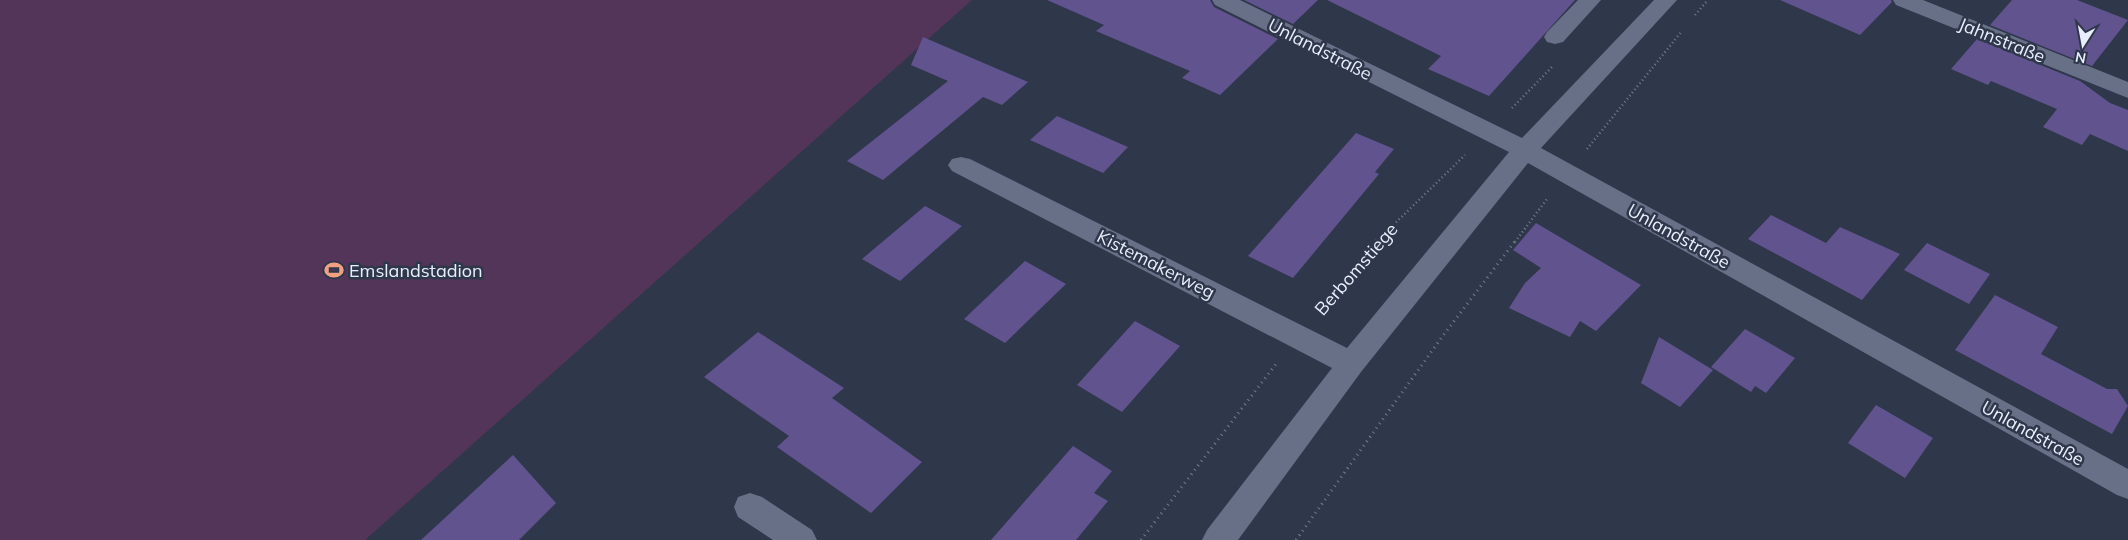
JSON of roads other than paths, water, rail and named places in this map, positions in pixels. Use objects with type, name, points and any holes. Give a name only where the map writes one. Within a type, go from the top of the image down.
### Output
[{"type":"street","name":"Unlandstraße","points":[[1223,0],[1525,150],[2128,485]]},
{"type":"street","points":[[1555,37],[1590,0]]},
{"type":"street","points":[[1219,540],[1352,364],[1525,150],[1666,0]]},
{"type":"street","name":"Jahnstraße","points":[[1904,0],[2128,91]]},
{"type":"street","name":"Kistemakerweg","points":[[961,165],[1352,364]]},
{"type":"street","points":[[750,508],[800,540]]},
{"type":"place","name":"Emslandstadion","points":[[334,270]]}]
